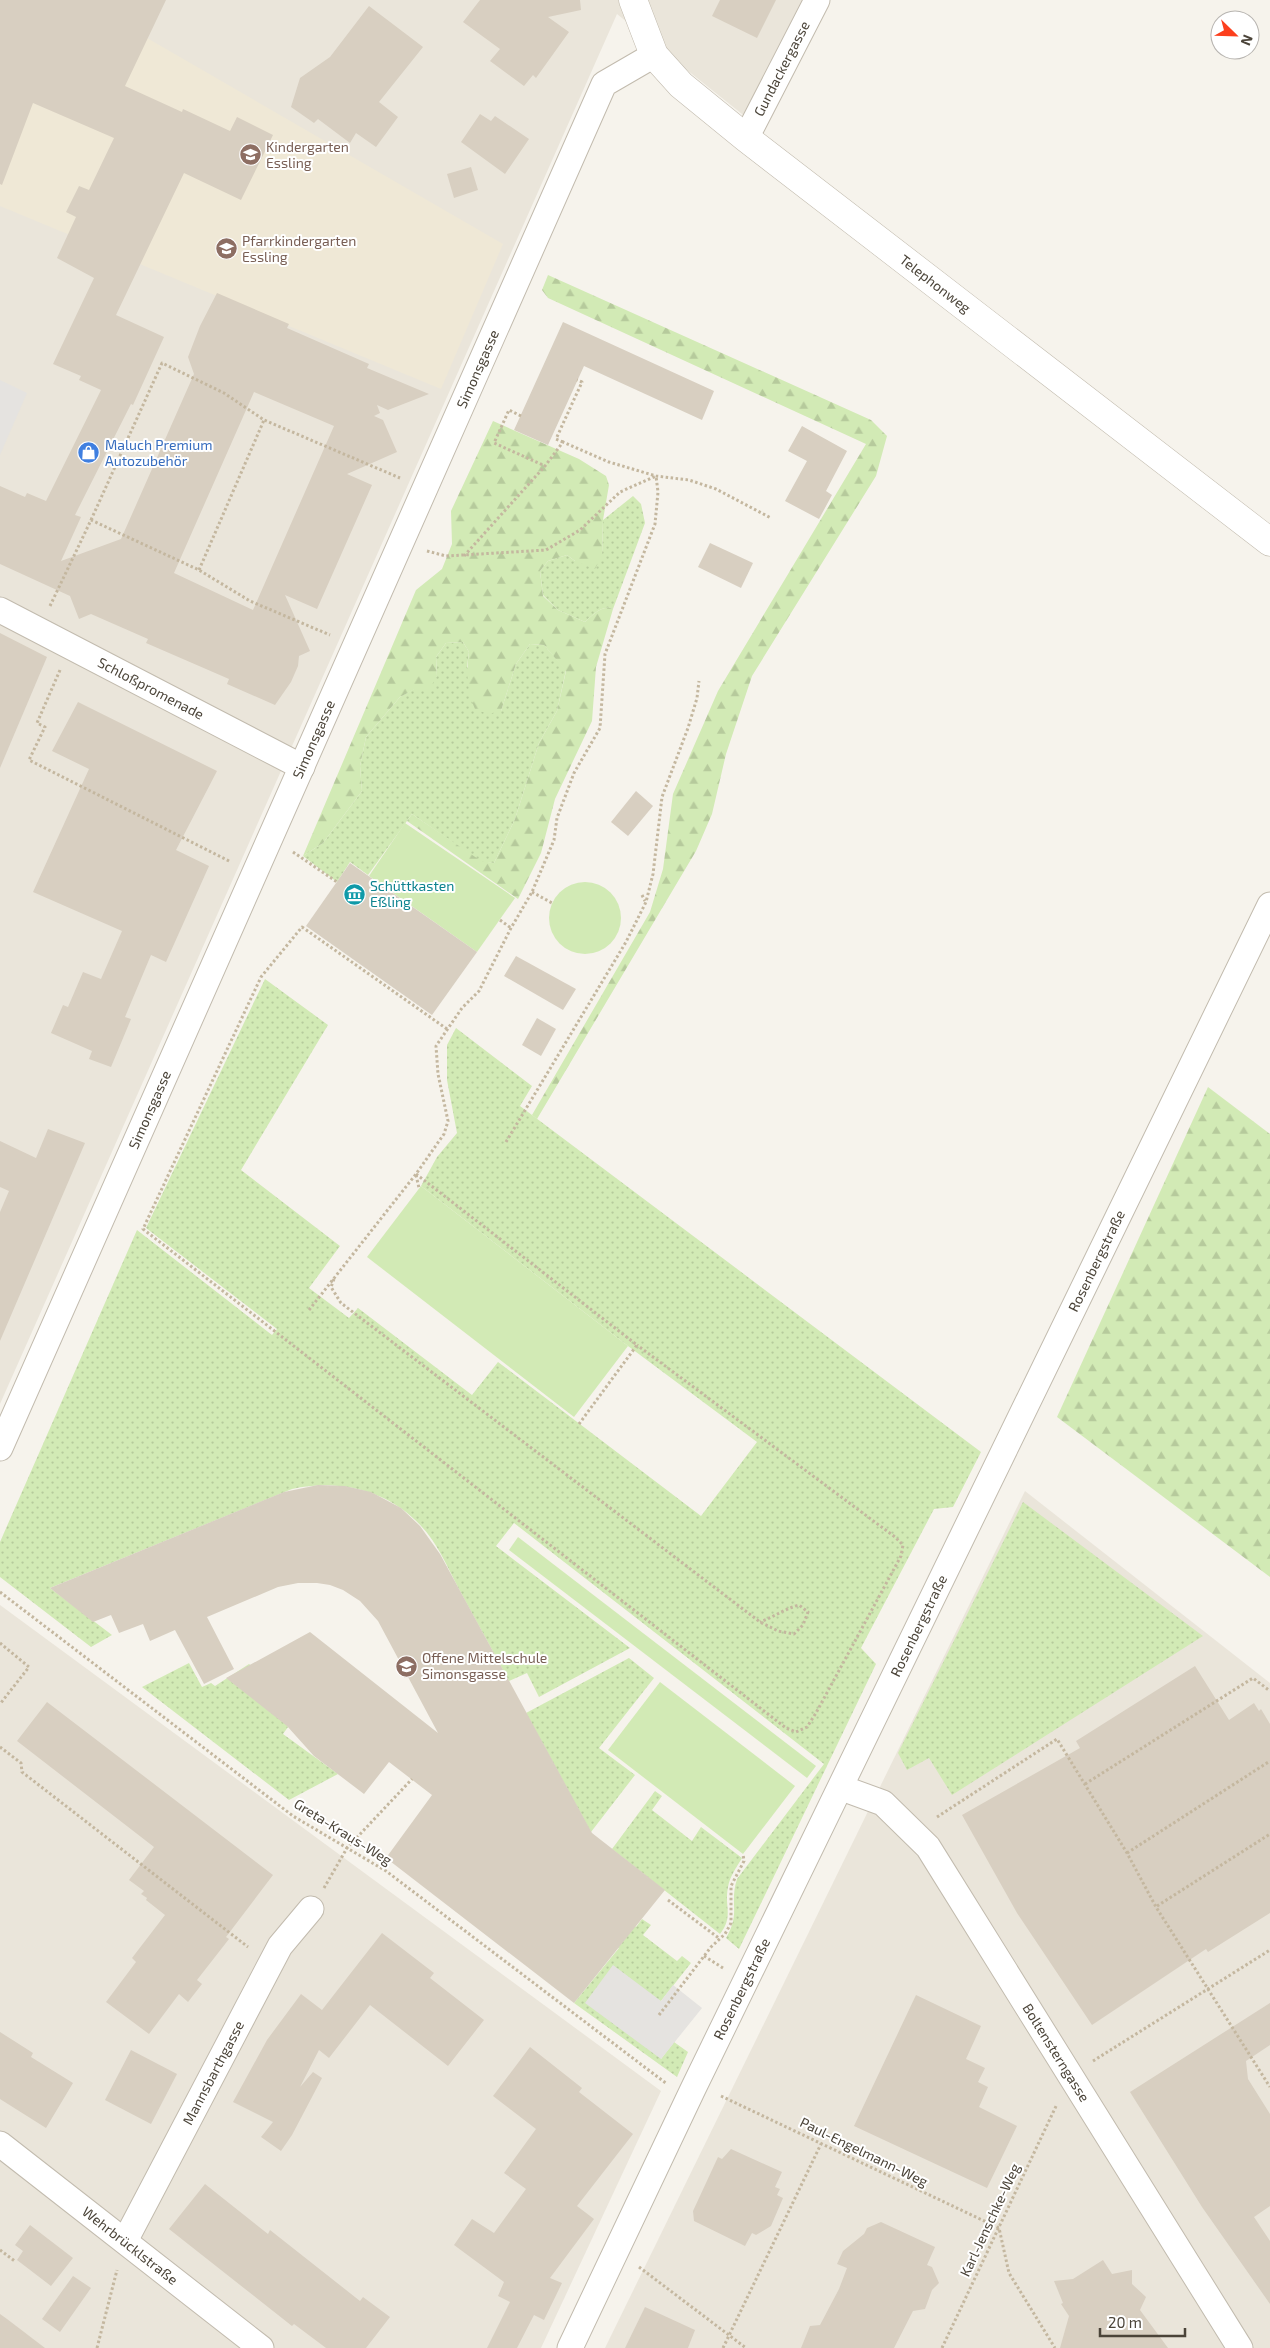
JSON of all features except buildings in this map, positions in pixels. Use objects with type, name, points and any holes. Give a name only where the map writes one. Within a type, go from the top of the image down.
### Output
[{"type":"street","name":"Telephonweg","points":[[633,0],[654,56],[680,85],[1270,542]]},
{"type":"street","name":"Gundackergasse","points":[[746,138],[817,0]]},
{"type":"street","name":"Simonsgasse","points":[[0,1448],[604,84],[654,56]]},
{"type":"street","name":"Schloßpromenade","points":[[0,610],[302,767]]},
{"type":"street","name":"Rosenbergstraße","points":[[570,2348],[1270,905]]},
{"type":"street","name":"Boltensterngasse","points":[[842,1788],[883,1803],[928,1847],[1240,2348]]},
{"type":"street","name":"Mannsbarthgasse","points":[[125,2241],[280,1946],[310,1910]]},
{"type":"street","name":"Wehrbrücklstraße","points":[[0,2144],[261,2348]]},
{"type":"path","points":[[48,612],[162,363],[224,393],[264,420],[425,488]]},
{"type":"path","points":[[577,380],[582,382],[556,439],[609,462],[656,476],[689,480],[716,489],[771,518]]},
{"type":"path","points":[[520,416],[509,410],[494,443],[545,466]]},
{"type":"path","points":[[199,570],[264,420]]},
{"type":"path","points":[[464,556],[545,466],[563,442]]},
{"type":"path","points":[[400,544],[446,556],[546,550],[580,530],[607,507],[620,492],[656,476]]},
{"type":"path","points":[[309,1310],[416,1174],[444,1134],[448,1121],[438,1074],[436,1046],[462,1008],[480,991],[511,928],[532,892],[554,840],[558,818],[574,773],[600,728],[605,654],[655,524],[658,492],[656,476]]},
{"type":"path","points":[[91,520],[199,570],[250,601],[356,647]]},
{"type":"path","points":[[61,670],[38,723],[45,727],[29,760],[236,864]]},
{"type":"path","points":[[506,1142],[626,942],[646,902],[653,874],[662,797],[688,728],[697,698],[699,681]]},
{"type":"path","points":[[270,840],[302,856],[337,882]]},
{"type":"path","points":[[532,892],[552,902]]},
{"type":"path","points":[[642,895],[646,902]]},
{"type":"path","points":[[500,920],[511,928]]},
{"type":"path","points":[[416,1174],[637,1345],[895,1537],[903,1545],[901,1556],[807,1727],[796,1732],[786,1728],[143,1230],[262,977],[302,927],[447,1029]]},
{"type":"path","points":[[416,1174],[419,1188]]},
{"type":"path","points":[[335,1276],[331,1287],[341,1303],[760,1622],[778,1631],[794,1634],[803,1625],[808,1612],[799,1604],[785,1608],[771,1618],[760,1622]]},
{"type":"path","points":[[579,1424],[637,1345]]},
{"type":"path","name":"Greta-Kraus-Weg","points":[[0,1592],[293,1816],[386,1871],[668,2084],[673,2085]]},
{"type":"path","points":[[0,1643],[29,1666],[0,1704]]},
{"type":"path","points":[[1085,1784],[1253,1678],[1270,1692]]},
{"type":"path","points":[[914,1833],[1057,1739],[1127,1853],[1156,1907],[1270,2087]]},
{"type":"path","points":[[0,1747],[21,1763],[22,1772],[270,1964]]},
{"type":"path","points":[[1127,1853],[1270,1761]]},
{"type":"path","points":[[333,1874],[347,1848],[412,1779]]},
{"type":"path","points":[[1156,1907],[1270,1834]]},
{"type":"path","points":[[659,2015],[731,1923],[731,1886],[744,1861],[743,1854]]},
{"type":"path","points":[[668,1900],[720,1939]]},
{"type":"path","points":[[1085,2067],[1270,1950]]},
{"type":"path","points":[[704,1956],[728,1971]]},
{"type":"path","name":"Paul-Engelmann-Weg","points":[[721,2096],[999,2228]]},
{"type":"path","name":"Karl-Jenschke-Weg","points":[[942,2348],[1059,2101]]},
{"type":"path","points":[[724,2348],[821,2144]]},
{"type":"path","points":[[999,2228],[1009,2273],[1055,2348]]},
{"type":"path","points":[[97,2348],[125,2241]]},
{"type":"path","points":[[0,2250],[16,2262]]},
{"type":"path","points":[[617,2250],[746,2348]]},
{"type":"shaded area","points":[[0,0],[826,0],[762,130],[617,14],[0,1404]]},
{"type":"shaded area","points":[[0,0],[147,38],[503,244],[441,389],[0,206]]},
{"type":"shaded area","points":[[0,380],[27,393],[0,455]]},
{"type":"shaded area","points":[[1025,1491],[1270,1683],[1270,2348],[605,2348]]},
{"type":"shaded area","points":[[0,1605],[661,2091],[541,2348],[0,2348]]},
{"type":"shaded area","points":[[613,1965],[661,2001],[673,1985],[702,2008],[661,2059],[585,2003]]},
{"type":"green space","points":[[548,275],[871,420],[887,436],[876,476],[752,676],[726,754],[712,814],[696,851],[537,1119],[532,1115],[650,912],[663,869],[673,794],[718,691],[866,444],[548,298],[542,290]]},
{"type":"green space","points":[[493,421],[579,459],[606,476],[609,485],[603,520],[602,555],[595,569],[575,561],[567,555],[548,561],[540,571],[543,596],[558,610],[585,622],[601,609],[613,609],[596,667],[592,721],[555,799],[541,853],[518,899],[407,821],[412,814],[481,861],[494,863],[515,819],[539,743],[557,711],[566,671],[544,645],[530,644],[516,664],[501,711],[488,714],[475,709],[472,702],[468,681],[469,652],[463,642],[446,643],[436,657],[437,676],[429,690],[415,689],[400,697],[366,737],[360,766],[362,791],[323,843],[303,856],[416,590],[442,569],[452,544],[451,511]]},
{"type":"green space","points":[[633,496],[641,504],[645,523],[613,609],[601,609],[585,622],[558,610],[543,595],[540,571],[548,561],[567,555],[575,561],[602,555],[603,520]]},
{"type":"green space","points":[[463,642],[469,652],[467,667],[501,711],[516,664],[530,644],[544,645],[566,670],[557,711],[539,743],[515,819],[494,863],[481,862],[412,814],[368,875],[350,862],[337,882],[303,856],[323,843],[362,791],[360,766],[366,737],[400,697],[437,676],[436,657],[446,643]]},
{"type":"green space","points":[[405,823],[515,898],[477,952],[369,876]]},
{"type":"green space","points":[[585,882],[605,888],[615,898],[621,918],[615,938],[605,948],[585,954],[565,948],[555,938],[549,918],[555,898],[565,888]]},
{"type":"green space","points":[[265,979],[328,1025],[241,1170],[340,1246],[309,1288],[349,1318],[358,1308],[472,1395],[498,1362],[701,1516],[757,1442],[628,1346],[421,1186],[437,1157],[457,1133],[447,1080],[447,1045],[456,1028],[532,1086],[520,1106],[981,1452],[953,1507],[934,1509],[861,1648],[876,1664],[739,1949],[726,1938],[733,1922],[734,1895],[737,1879],[824,1764],[514,1523],[496,1546],[630,1648],[539,1697],[527,1673],[509,1681],[440,1553],[420,1525],[405,1511],[389,1501],[371,1493],[352,1488],[332,1485],[292,1489],[50,1588],[112,1635],[91,1647],[0,1577],[0,1542],[137,1230],[272,1335],[277,1329],[146,1228]]},
{"type":"green space","points":[[1208,1087],[1270,1134],[1270,1577],[1057,1417]]},
{"type":"green space","points":[[421,1186],[628,1346],[574,1417],[367,1257]]},
{"type":"green space","points":[[1023,1502],[1203,1636],[952,1795],[929,1758],[907,1770],[898,1753]]},
{"type":"green space","points":[[518,1537],[816,1766],[807,1778],[509,1550]]},
{"type":"green space","points":[[629,1658],[654,1678],[599,1748],[635,1775],[591,1832],[526,1713]]},
{"type":"green space","points":[[189,1663],[202,1687],[211,1683],[215,1686],[249,1664],[259,1671],[288,1727],[283,1734],[338,1774],[289,1800],[142,1687]]},
{"type":"green space","points":[[660,1682],[795,1786],[743,1854],[608,1750]]},
{"type":"green space","points":[[655,1791],[662,1796],[652,1810],[692,1841],[701,1827],[742,1858],[729,1883],[727,1922],[720,1934],[612,1849]]},
{"type":"green space","points":[[626,1919],[636,1927],[642,1919],[651,1925],[643,1935],[677,1961],[682,1956],[691,1963],[661,2001],[661,2059],[674,2042],[688,2052],[677,2077],[574,2003],[619,1948],[610,1940]]},
{"type":"place","name":"Kindergarten Essling","points":[[250,155]]},
{"type":"place","name":"Pfarrkindergarten Essling","points":[[226,249]]},
{"type":"place","name":"Maluch Premium Autozubehör","points":[[89,453]]},
{"type":"place","name":"Schüttkasten Eßling","points":[[354,894]]},
{"type":"place","name":"Offene Mittelschule Simonsgasse","points":[[406,1666]]}]
